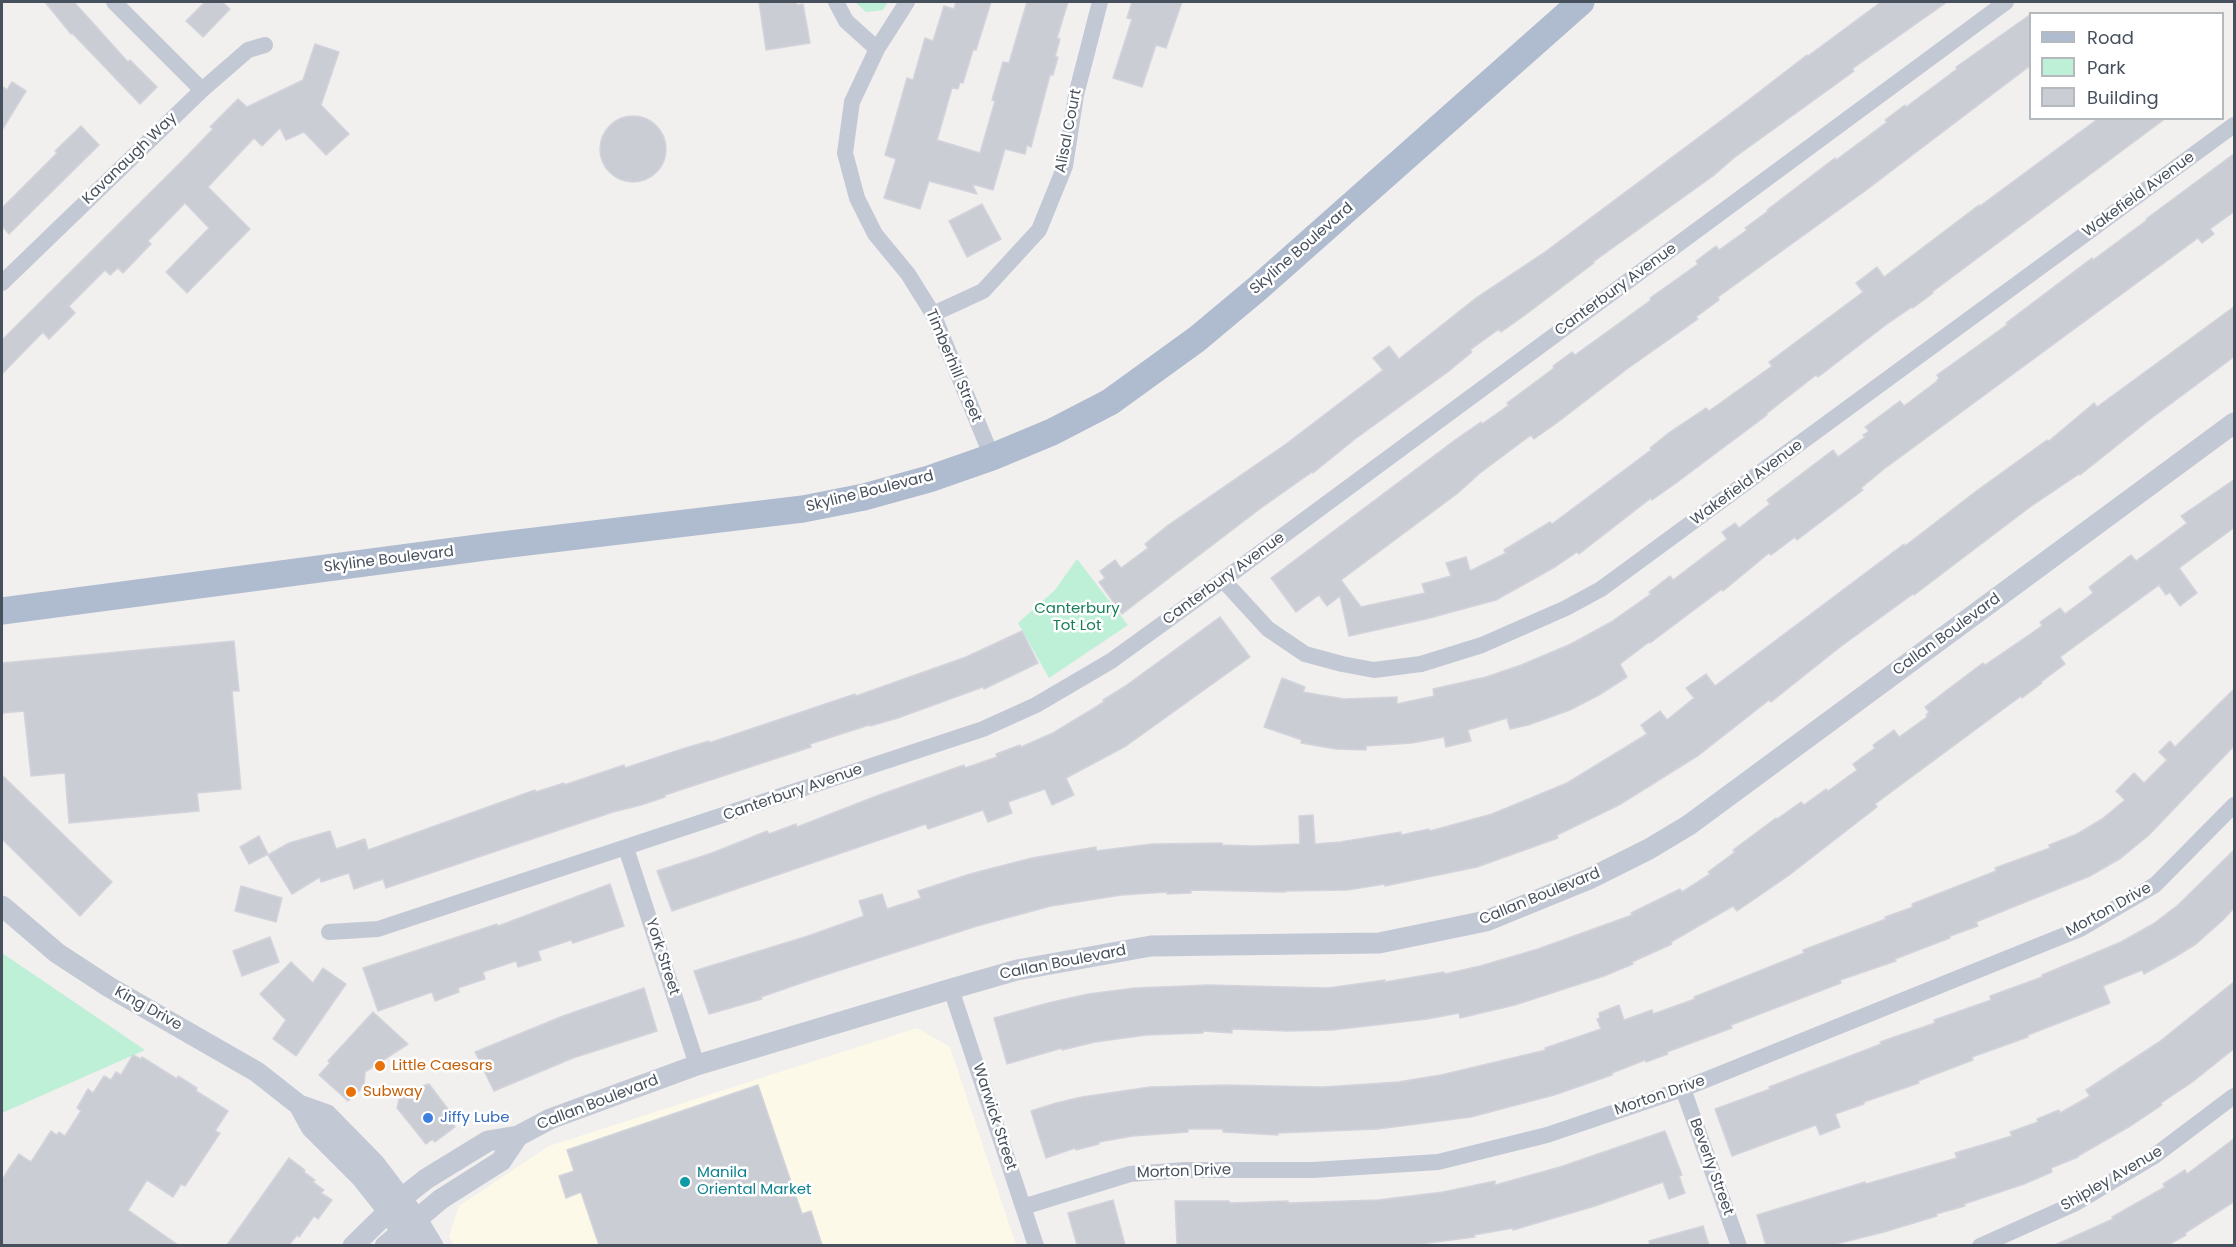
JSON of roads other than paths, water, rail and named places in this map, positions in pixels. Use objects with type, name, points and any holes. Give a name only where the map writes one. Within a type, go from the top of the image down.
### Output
[{"type":"main road","name":"Skyline Boulevard","points":[[2,611],[463,550],[803,509],[864,497],[992,458],[1052,432],[1110,402],[1197,339],[1258,288],[1581,2]]},
{"type":"street","points":[[114,2],[202,90]]},
{"type":"street","points":[[836,2],[846,21],[877,49]]},
{"type":"street","name":"Timberhill Street","points":[[907,2],[877,49],[852,102],[845,153],[857,198],[875,234],[908,274],[933,314],[992,458]]},
{"type":"street","name":"Alisal Court","points":[[933,314],[983,291],[1039,230],[1065,166],[1076,95],[1100,2]]},
{"type":"street","name":"Canterbury Avenue","points":[[329,932],[378,929],[983,729],[1036,705],[1111,661],[1223,580],[2006,2]]},
{"type":"street","name":"Kavanaugh Way","points":[[2,283],[202,90],[248,50],[265,45]]},
{"type":"street","name":"Wakefield Avenue","points":[[1223,580],[1268,629],[1305,654],[1374,670],[1421,664],[1482,645],[1566,608],[1601,589],[2235,125]]},
{"type":"street","name":"Callan Boulevard","points":[[353,1245],[426,1179],[488,1141],[518,1136],[550,1119],[697,1065],[951,989],[1017,970],[1151,946],[1379,943],[1486,921],[1589,879],[1649,849],[1689,825],[2235,423]]},
{"type":"street","name":"Morton Drive","points":[[1023,1207],[1130,1174],[1185,1170],[1313,1170],[1438,1162],[1547,1135],[1683,1089],[2080,929],[2155,885],[2235,805]]},
{"type":"street","name":"York Street","points":[[626,848],[697,1065]]},
{"type":"street","name":"King Drive","points":[[2,906],[57,953],[109,987],[257,1072],[299,1105],[311,1127],[360,1178],[395,1205],[410,1231],[433,1245]]},
{"type":"street","name":"Warwick Street","points":[[951,989],[1036,1245]]},
{"type":"street","name":"Beverly Street","points":[[1683,1089],[1739,1245]]},
{"type":"street","name":"Shipley Avenue","points":[[1980,1245],[2076,1203],[2154,1157],[2235,1096]]},
{"type":"street","name":"Callan Boulevard","points":[[385,1245],[410,1231],[441,1199],[501,1161],[518,1136]]},
{"type":"place","name":"Little Caesars","points":[[380,1066]]},
{"type":"place","name":"Subway","points":[[351,1092]]},
{"type":"place","name":"Jiffy Lube","points":[[428,1118]]},
{"type":"place","name":"Manila Oriental Market","points":[[685,1182]]},
{"type":"park label","name":"Canterbury Tot Lot","points":[[1077,618]]}]
